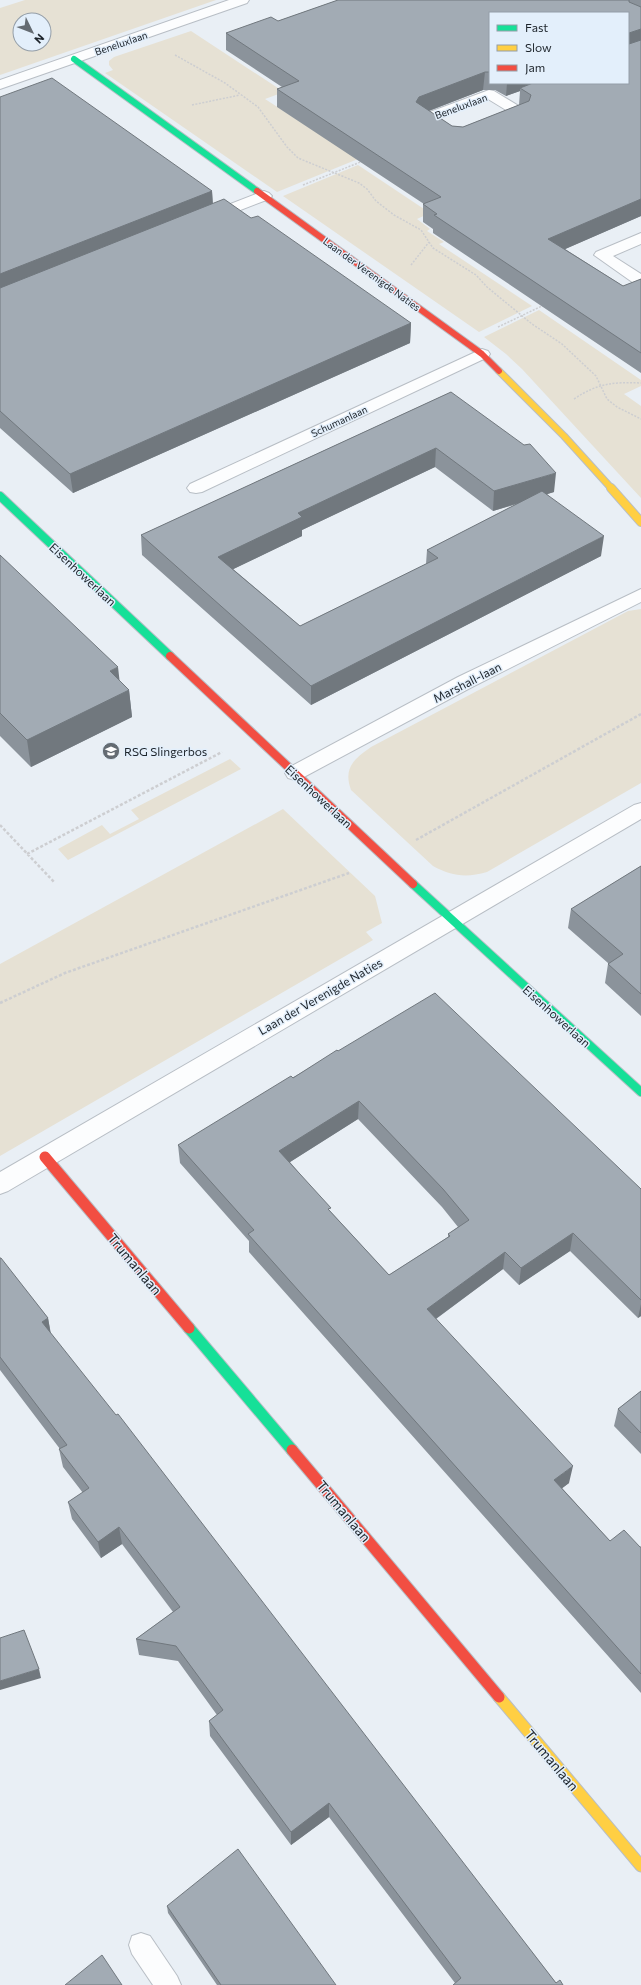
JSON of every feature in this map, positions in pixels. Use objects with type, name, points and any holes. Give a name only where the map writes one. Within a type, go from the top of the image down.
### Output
[{"type":"street","name":"Beneluxlaan","points":[[0,85],[242,0]]},
{"type":"street","name":"Laan der Verenigde Naties","points":[[74,59],[482,354],[547,419],[641,522]]},
{"type":"street","name":"Beneluxlaan","points":[[489,94],[512,101],[522,114],[457,140],[424,119],[489,94]]},
{"type":"street","points":[[191,225],[266,197]]},
{"type":"street","points":[[641,238],[602,256],[641,280]]},
{"type":"street","name":"Schumanlaan","points":[[196,488],[482,354]]},
{"type":"street","name":"Eisenhowerlaan","points":[[0,496],[451,920],[641,1092]]},
{"type":"street","name":"Marshall-laan","points":[[294,773],[465,682],[641,595]]},
{"type":"street","name":"Laan der Verenigde Naties","points":[[0,1184],[641,810]]},
{"type":"street","name":"Trumanlaan","points":[[45,1157],[641,1866]]},
{"type":"lane","points":[[141,1945],[168,1985]]},
{"type":"path","points":[[138,36],[196,65],[258,107],[287,147],[298,158],[359,183],[367,189],[376,201],[394,215],[423,232],[433,248],[476,275],[487,287],[532,324],[562,344],[596,376],[608,399],[617,407],[641,419]]},
{"type":"path","points":[[157,119],[196,104],[240,94]]},
{"type":"path","points":[[266,197],[369,158]]},
{"type":"path","points":[[466,343],[546,303]]},
{"type":"path","points":[[547,419],[557,414],[588,389],[601,383],[641,383]]},
{"type":"path","points":[[0,1003],[65,973],[317,886],[385,857],[641,714]]},
{"type":"path","points":[[27,854],[254,735]]},
{"type":"path","points":[[0,824],[55,883]]},
{"type":"shaded area","points":[[25,0],[216,0],[0,75],[0,8]]},
{"type":"shaded area","points":[[191,31],[284,92],[265,99],[358,159],[277,192],[105,73],[113,70],[109,65],[109,61],[114,57]]},
{"type":"shaded area","points":[[358,165],[430,213],[417,219],[430,229],[427,231],[444,242],[439,244],[532,306],[479,332],[283,196]]},
{"type":"shaded area","points":[[539,310],[641,380],[641,386],[624,394],[641,406],[641,498],[522,369],[484,337]]},
{"type":"shaded area","points":[[641,609],[641,783],[487,872],[472,875],[452,874],[433,866],[351,790],[348,776],[349,770],[355,760],[371,747],[628,611]]},
{"type":"shaded area","points":[[230,759],[241,769],[68,860],[58,849],[102,825],[110,834],[139,819],[131,810]]},
{"type":"shaded area","points":[[283,809],[375,896],[382,923],[366,932],[373,940],[0,1156],[0,964]]},
{"type":"building","points":[[338,0],[629,0],[629,2],[641,7],[641,29],[629,33],[629,12],[489,12],[489,72],[485,72],[419,97],[416,102],[452,126],[463,127],[529,101],[531,95],[520,88],[530,84],[629,84],[629,44],[641,40],[641,199],[548,239],[623,286],[641,279],[641,353],[434,215],[437,214],[423,204],[441,197],[277,89],[299,81],[226,33],[271,17],[278,21]]},
{"type":"building","points":[[52,78],[212,191],[0,274],[0,97]]},
{"type":"building","points":[[224,199],[251,218],[258,216],[411,323],[70,474],[0,411],[0,288]]},
{"type":"building","points":[[451,392],[524,445],[530,444],[556,473],[494,491],[436,448],[298,513],[302,517],[218,557],[300,626],[438,558],[427,550],[542,491],[604,536],[311,686],[141,535]]},
{"type":"building","points":[[0,555],[118,667],[110,671],[129,690],[27,740],[0,713]]},
{"type":"building","points":[[641,866],[641,994],[608,964],[623,954],[571,909]]},
{"type":"building","points":[[435,993],[641,1189],[641,1300],[573,1233],[521,1268],[505,1252],[427,1309],[573,1466],[554,1480],[610,1541],[624,1530],[641,1547],[641,1674],[248,1234],[254,1230],[178,1145],[291,1076],[293,1078],[337,1050],[338,1051]],"holes":[[[359,1101],[443,1189],[469,1220],[448,1234],[450,1236],[389,1275],[328,1209],[331,1208],[279,1151]]]},
{"type":"building","points":[[0,1258],[48,1318],[42,1322],[116,1415],[118,1414],[556,1983],[560,1980],[563,1985],[453,1985],[461,1978],[329,1803],[291,1832],[209,1721],[223,1710],[176,1646],[136,1639],[180,1607],[119,1527],[98,1542],[68,1502],[89,1488],[59,1449],[67,1445],[0,1357]]},
{"type":"building","points":[[641,1391],[641,1433],[618,1409]]},
{"type":"building","points":[[24,1630],[39,1669],[0,1681],[0,1638]]},
{"type":"building","points":[[238,1849],[336,1985],[221,1985],[167,1906]]},
{"type":"building","points":[[102,1955],[122,1985],[65,1985]]},
{"type":"traffic: fast","points":[[74,59],[257,191]]},
{"type":"traffic: fast","points":[[0,496],[170,656]]},
{"type":"traffic: fast","points":[[413,884],[641,1092]]},
{"type":"traffic: fast","points":[[189,1328],[292,1450]]},
{"type":"traffic: slow","points":[[499,371],[564,436],[641,522]]},
{"type":"traffic: slow","points":[[499,1697],[641,1866]]},
{"type":"traffic: jam","points":[[257,191],[482,354],[499,371]]},
{"type":"traffic: jam","points":[[170,656],[413,884]]},
{"type":"traffic: jam","points":[[45,1157],[189,1328]]},
{"type":"traffic: jam","points":[[292,1450],[499,1697]]},
{"type":"place","name":"RSG Slingerbos","points":[[111,751]]}]
